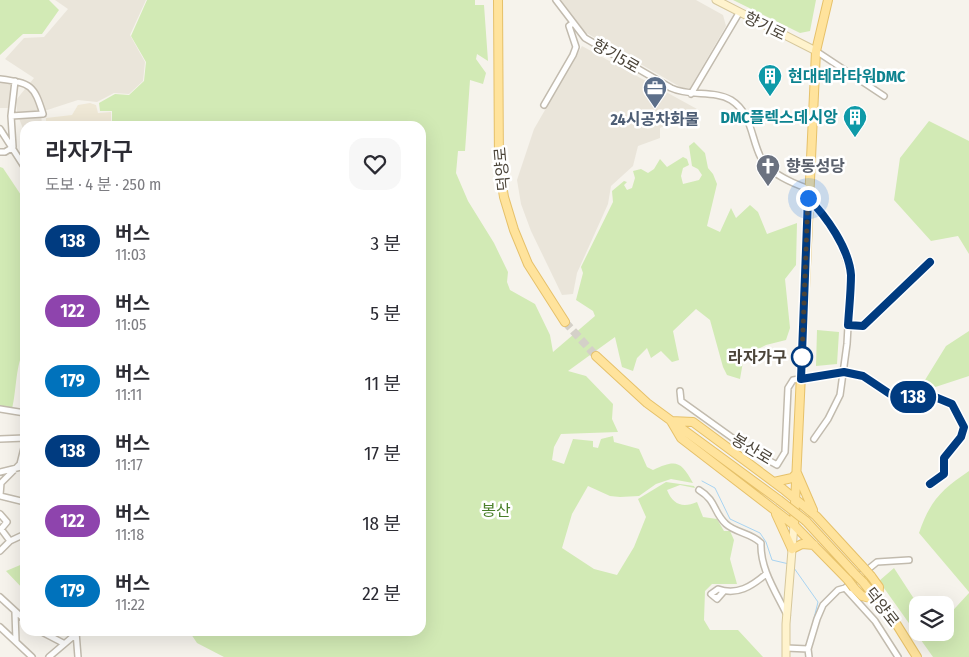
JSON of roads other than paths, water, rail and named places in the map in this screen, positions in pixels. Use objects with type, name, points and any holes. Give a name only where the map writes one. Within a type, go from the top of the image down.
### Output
[{"type":"main road","name":"덕양로","points":[[498,0],[500,166],[504,197],[514,230],[528,264],[565,322]]},
{"type":"main road","name":"향기로","points":[[716,0],[816,51]]},
{"type":"main road","name":"봉산로","points":[[787,615],[797,473],[816,51],[828,0]]},
{"type":"main road","points":[[596,356],[647,404],[671,421],[681,438],[794,525],[814,545],[846,584],[854,588],[862,596],[878,600],[878,586],[816,516],[795,498],[693,422],[671,421]]},
{"type":"main road","name":"덕양로","points":[[671,421],[806,521],[878,600],[917,657]]},
{"type":"main road","points":[[774,482],[792,478],[797,473],[816,516]]},
{"type":"main road","points":[[771,507],[783,525],[792,554],[802,544],[814,545]]},
{"type":"main road","points":[[786,657],[790,648],[787,615]]},
{"type":"street","name":"향기5로","points":[[556,0],[571,24],[585,38],[671,88],[691,94],[710,95],[731,100],[744,114],[751,127],[761,158],[786,179],[809,190]]},
{"type":"street","points":[[691,94],[739,13]]},
{"type":"street","points":[[544,105],[574,55],[576,47],[571,24]]},
{"type":"street","points":[[816,51],[884,96]]},
{"type":"street","points":[[0,79],[32,87],[37,93],[43,114],[11,116]]},
{"type":"street","points":[[13,147],[11,116],[15,82]]},
{"type":"street","points":[[0,130],[20,159]]},
{"type":"street","points":[[0,152],[5,152],[13,147]]},
{"type":"street","points":[[808,198],[822,213],[839,239],[851,273],[844,372],[840,395],[828,419],[814,438]]},
{"type":"street","points":[[848,325],[863,326],[930,262]]},
{"type":"street","points":[[801,379],[844,372],[863,376],[890,394],[907,398],[935,397],[952,404],[964,427],[961,437],[944,458],[944,474],[930,484]]},
{"type":"street","name":"봉산로","points":[[680,391],[681,401],[748,449],[777,465],[785,452],[788,388],[793,380],[801,379]]},
{"type":"street","points":[[0,409],[20,412]]},
{"type":"street","points":[[0,439],[20,438]]},
{"type":"street","points":[[20,464],[1,481],[0,495],[20,501]]},
{"type":"street","points":[[0,472],[20,467]]},
{"type":"street","points":[[699,490],[711,498],[720,517],[728,525],[754,537],[761,543],[762,560],[766,574],[787,615]]},
{"type":"street","points":[[0,514],[7,522],[1,529],[10,541]]},
{"type":"street","points":[[1,548],[20,536]]},
{"type":"street","points":[[809,657],[808,650],[823,605],[838,590],[877,562],[910,560]]},
{"type":"street","points":[[724,591],[750,588],[766,574]]},
{"type":"street","points":[[846,584],[876,621],[898,657]]},
{"type":"street","points":[[0,597],[20,616]]},
{"type":"street","points":[[15,612],[16,642]]},
{"type":"street","points":[[0,627],[32,657]]},
{"type":"street","points":[[50,636],[63,643]]},
{"type":"street","points":[[52,656],[71,636]]},
{"type":"street","points":[[76,636],[78,657]]},
{"type":"street","points":[[790,648],[808,650]]},
{"type":"waterway","points":[[702,481],[715,488],[730,519],[760,533],[766,542],[772,560],[789,564]]},
{"type":"waterway","points":[[794,568],[818,602],[811,630]]},
{"type":"waterway","points":[[806,651],[806,657]]},
{"type":"tunnel","points":[[565,322],[596,356]]},
{"type":"place","name":"현대테라타워DMC","points":[[770,97]]},
{"type":"place","name":"24시공차화물","points":[[655,109]]},
{"type":"place","name":"DMC플렉스데시앙","points":[[855,138]]},
{"type":"place","name":"향동성당","points":[[768,187]]},
{"type":"place","name":"라자가구","points":[[802,357]]},
{"type":"park label","name":"봉산","points":[[496,510]]}]
